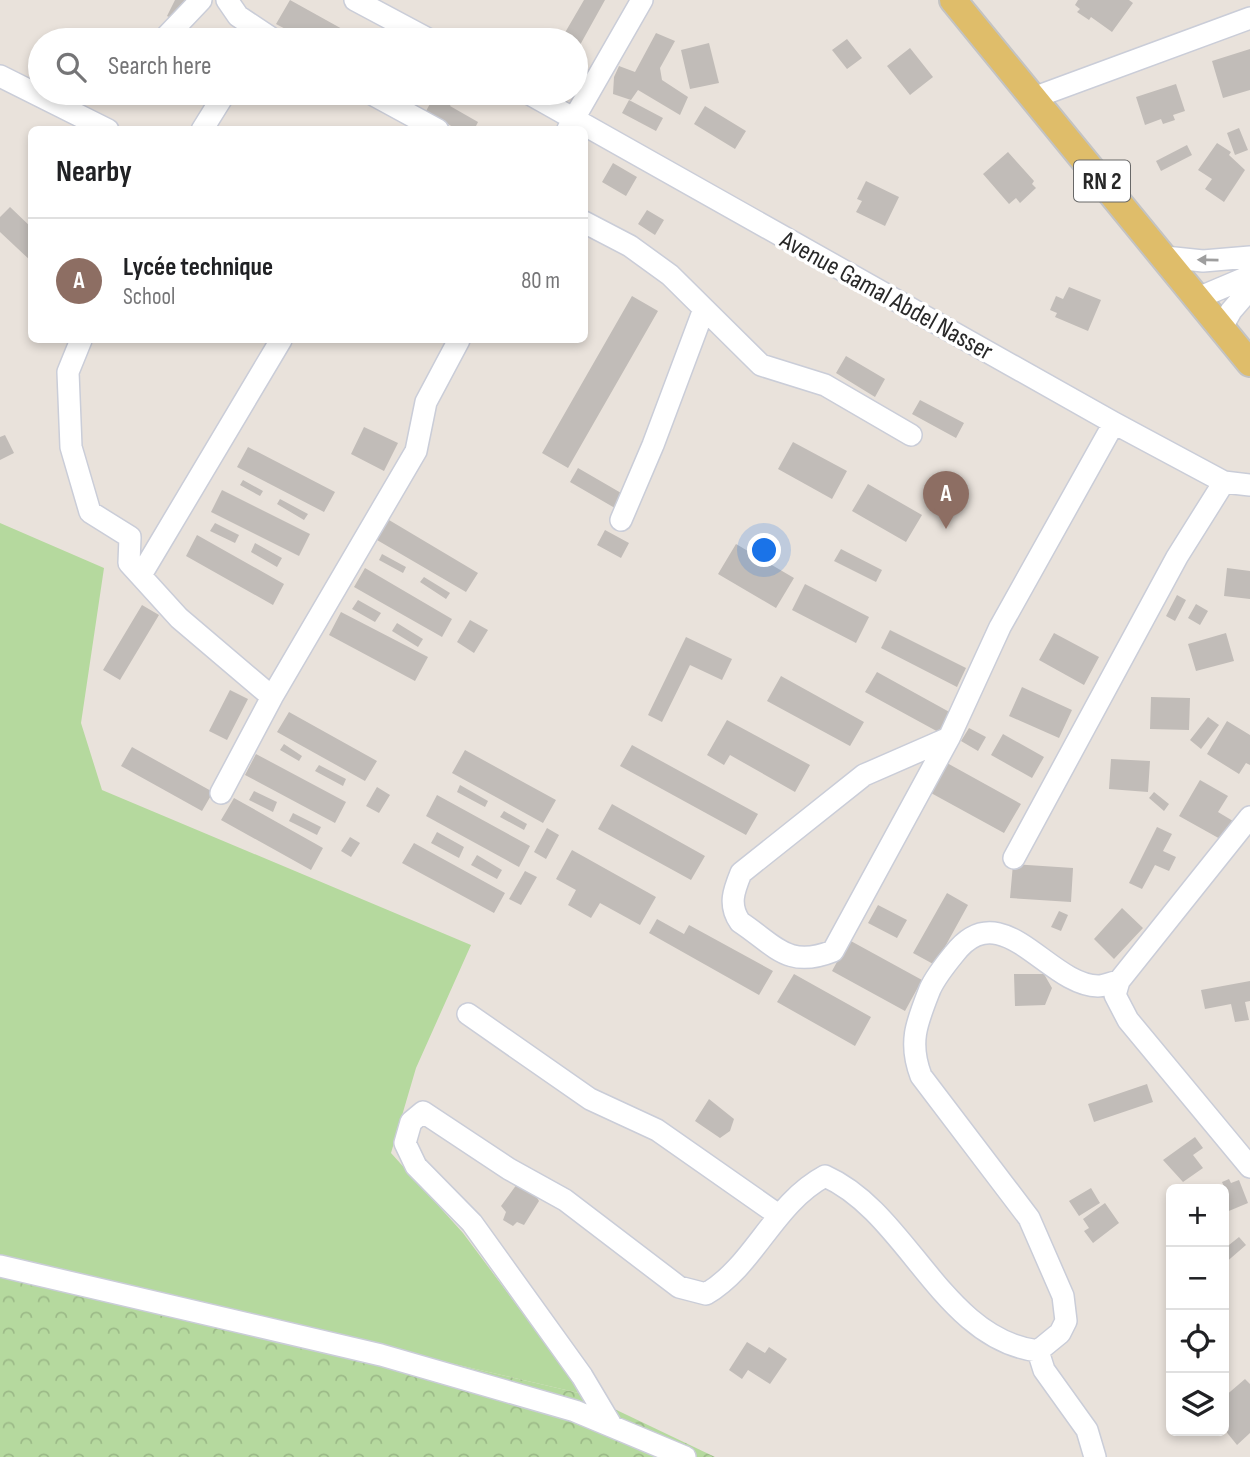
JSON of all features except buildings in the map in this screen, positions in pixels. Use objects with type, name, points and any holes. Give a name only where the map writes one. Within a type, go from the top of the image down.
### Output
[{"type":"main road","name":"RN 2","points":[[953,0],[1250,363]]},
{"type":"street","points":[[174,28],[201,0]]},
{"type":"street","points":[[227,0],[238,16],[253,28]]},
{"type":"street","points":[[355,0],[408,28]]},
{"type":"street","points":[[588,94],[642,0]]},
{"type":"street","points":[[1033,98],[1250,18]]},
{"type":"street","points":[[0,76],[28,90]]},
{"type":"street","points":[[58,105],[100,126]]},
{"type":"street","points":[[204,126],[218,105]]},
{"type":"street","points":[[384,105],[405,122]]},
{"type":"street","name":"Avenue Gamal Abdel Nasser","points":[[544,105],[571,124]]},
{"type":"street","points":[[571,124],[582,105]]},
{"type":"street","name":"Avenue Gamal Abdel Nasser","points":[[588,133],[1224,482],[1250,485]]},
{"type":"street","points":[[588,224],[670,275],[761,365],[825,385],[911,435]]},
{"type":"street","points":[[1165,257],[1203,261],[1250,257]]},
{"type":"street","points":[[1198,298],[1250,276]]},
{"type":"street","points":[[1222,327],[1250,289]]},
{"type":"street","points":[[621,520],[704,309]]},
{"type":"street","points":[[79,343],[68,372],[71,447],[90,512],[130,537],[129,563],[179,618],[272,697]]},
{"type":"street","points":[[141,575],[279,343]]},
{"type":"street","points":[[221,793],[272,697],[416,451],[426,402],[457,343]]},
{"type":"street","points":[[949,738],[864,775],[741,873],[733,894],[734,913],[740,922],[794,958],[811,959],[833,951],[949,738],[1000,627],[1114,423]]},
{"type":"street","points":[[1014,858],[1177,557],[1224,482]]},
{"type":"street","points":[[1250,817],[1119,981],[1115,995],[1128,1020],[1250,1167]]},
{"type":"street","points":[[610,1423],[582,1376],[472,1223],[416,1166],[405,1143],[411,1122],[423,1112],[509,1169],[565,1200],[679,1287],[706,1294],[726,1282],[777,1214],[804,1187],[825,1176],[841,1183],[871,1210],[986,1333],[1014,1348],[1038,1351],[1060,1333],[1066,1321],[1063,1296],[1029,1218],[921,1076],[913,1056],[916,1026],[934,979],[961,944],[986,932],[1009,936],[1069,976],[1098,986],[1119,981]]},
{"type":"street","points":[[468,1014],[590,1099],[657,1130],[777,1214]]},
{"type":"street","points":[[0,1266],[381,1355],[610,1423],[685,1457]]},
{"type":"street","points":[[1038,1351],[1044,1370],[1087,1430],[1095,1457]]},
{"type":"green space","points":[[0,523],[104,568],[81,723],[102,790],[471,945],[416,1068],[391,1153],[463,1233],[583,1394],[0,1258]]},
{"type":"green space","points":[[0,1258],[583,1394],[715,1457],[0,1457]]},
{"type":"place","name":"Lycée technique","points":[[946,529]]}]
